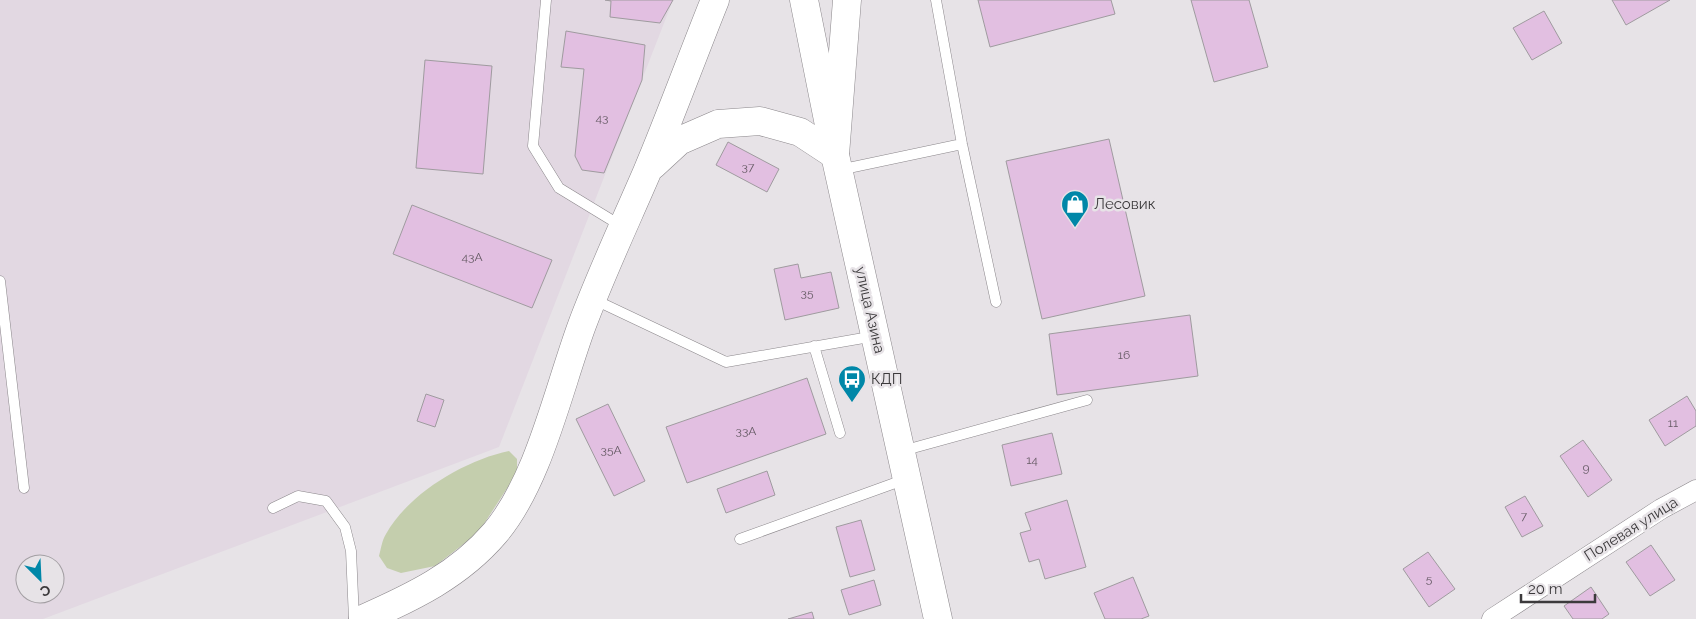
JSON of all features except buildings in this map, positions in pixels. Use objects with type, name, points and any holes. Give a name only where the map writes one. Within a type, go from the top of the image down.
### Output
[{"type":"main road","points":[[364,619],[439,582],[471,558],[496,532],[514,507],[529,479],[593,299],[648,169],[715,0]]},
{"type":"main road","name":"улица Азина","points":[[804,0],[837,163],[938,619]]},
{"type":"main road","points":[[837,163],[847,0]]},
{"type":"main road","points":[[648,169],[679,141],[718,124],[760,121],[800,132],[837,163]]},
{"type":"street","name":"Полевая улица","points":[[1492,619],[1661,508],[1696,490]]},
{"type":"lane","points":[[546,0],[533,146],[559,188],[624,227]]},
{"type":"lane","points":[[936,0],[962,144],[996,302]]},
{"type":"lane","points":[[837,163],[962,144]]},
{"type":"lane","points":[[0,281],[24,488]]},
{"type":"lane","points":[[593,299],[726,362],[876,335]]},
{"type":"lane","points":[[814,346],[840,433]]},
{"type":"lane","points":[[901,451],[1087,400]]},
{"type":"lane","points":[[740,540],[907,479]]},
{"type":"lane","points":[[273,508],[298,496],[326,501],[345,527],[351,551],[354,619]]},
{"type":"shaded area","points":[[0,0],[673,0],[499,447],[43,619],[0,619]]},
{"type":"green space","points":[[509,451],[517,459],[517,473],[478,533],[435,566],[401,573],[387,568],[379,556],[383,542],[396,519],[408,505],[439,481],[457,471],[474,462]]},
{"type":"place","name":"Лесовик","points":[[1075,228]]},
{"type":"place","name":"КДП","points":[[852,403]]}]
